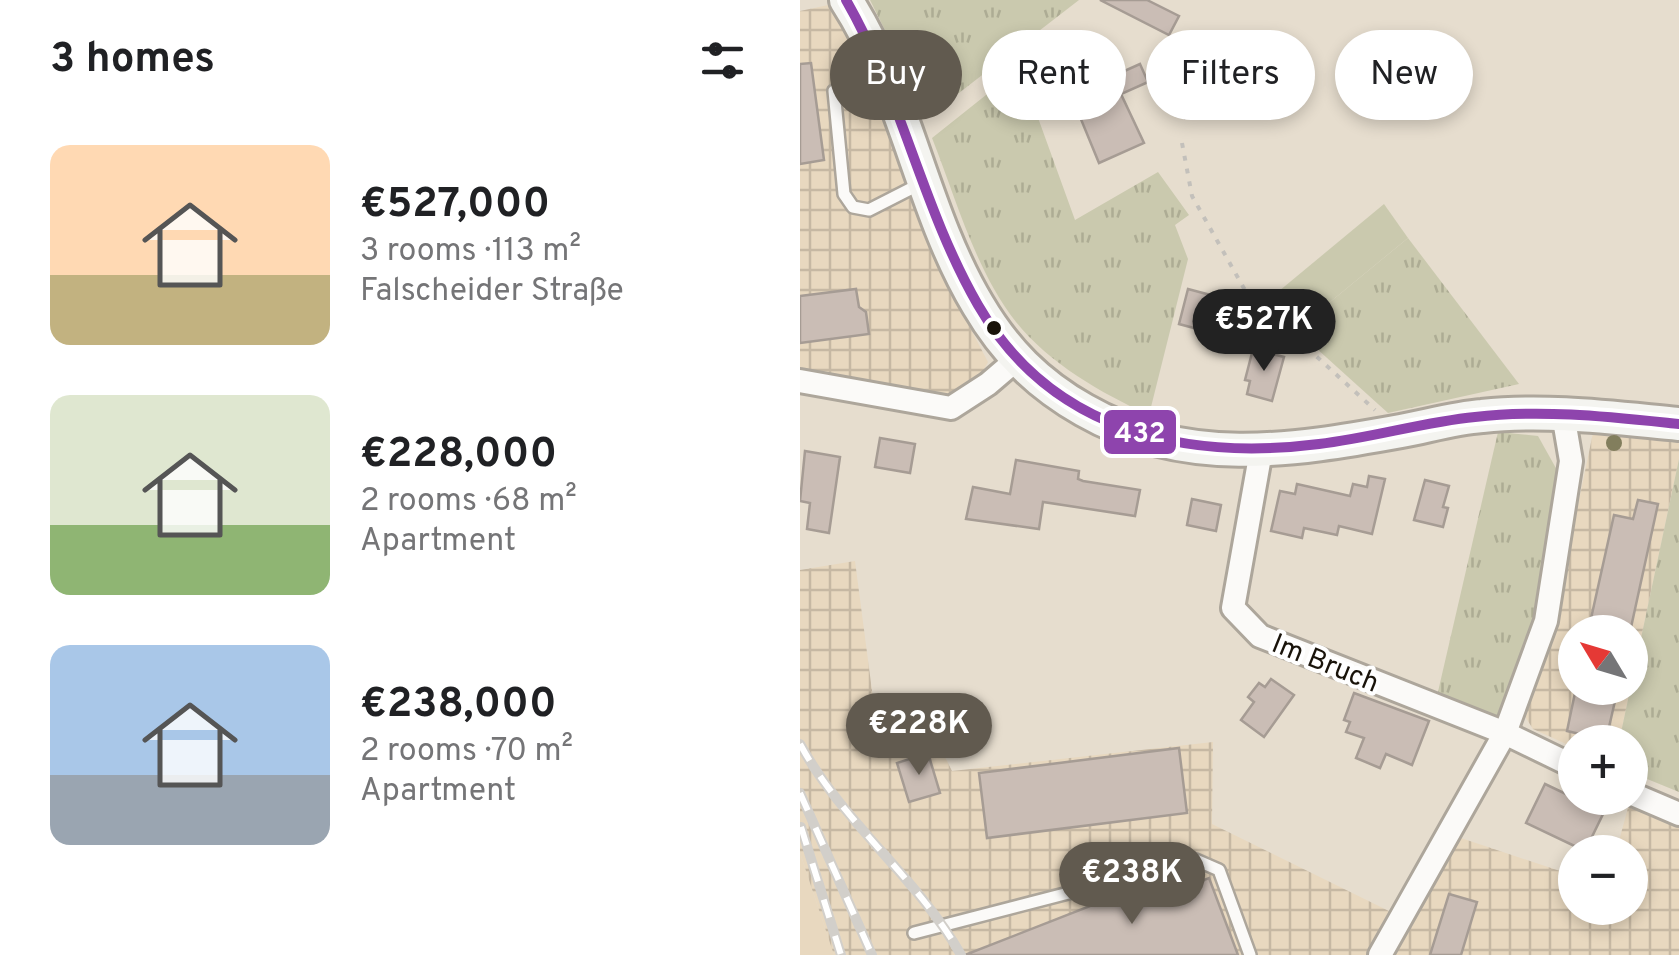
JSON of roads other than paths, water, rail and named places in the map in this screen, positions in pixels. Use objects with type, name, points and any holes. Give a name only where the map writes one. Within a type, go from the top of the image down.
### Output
[{"type":"street","points":[[846,0],[861,30]]},
{"type":"street","points":[[901,120],[960,272],[985,317],[1016,360],[1052,392],[1104,422],[1139,436],[1211,452],[1261,451],[1482,416],[1564,414],[1679,424]]},
{"type":"street","points":[[800,381],[952,408],[1016,360]]},
{"type":"street","points":[[1380,955],[1505,734],[1546,622],[1570,460],[1564,414]]},
{"type":"street","name":"Im Bruch","points":[[1261,451],[1232,608],[1260,636],[1558,759]]},
{"type":"street","points":[[1648,801],[1679,814]]},
{"type":"lane","points":[[837,120],[844,194],[853,207],[869,210],[925,182]]},
{"type":"lane","points":[[914,933],[1196,860],[1219,870],[1250,955]]},
{"type":"railway","points":[[800,744],[817,773],[923,900],[961,955]]},
{"type":"railway","points":[[800,793],[872,955]]},
{"type":"railway","points":[[801,827],[841,955]]}]
